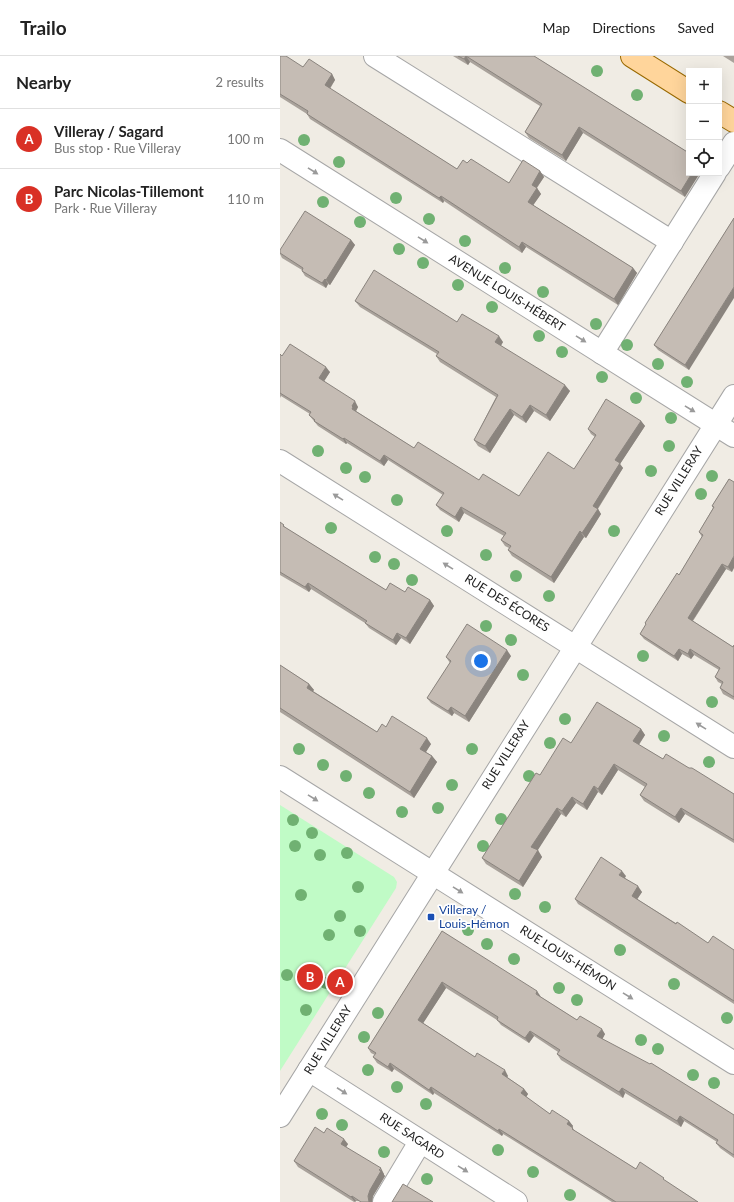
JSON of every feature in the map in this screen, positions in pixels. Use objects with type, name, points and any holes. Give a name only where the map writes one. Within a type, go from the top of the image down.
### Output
[{"type":"main road","points":[[632,56],[686,90]]},
{"type":"main road","points":[[722,114],[734,121]]},
{"type":"street","points":[[375,56],[672,242]]},
{"type":"street","points":[[722,162],[734,143]]},
{"type":"street","name":"AVENUE LOUIS-HÉBERT","points":[[280,150],[734,436]]},
{"type":"street","points":[[602,353],[713,176]]},
{"type":"street","name":"RUE VILLERAY","points":[[280,1116],[734,396]]},
{"type":"street","name":"RUE DES ÉCORES","points":[[280,461],[734,747]]},
{"type":"street","name":"RUE LOUIS-HÉMON","points":[[280,777],[734,1063]]},
{"type":"street","name":"RUE SAGARD","points":[[309,1070],[516,1202]]},
{"type":"street","points":[[384,1202],[420,1142]]},
{"type":"green space","points":[[280,805],[394,877],[397,882],[396,888],[280,1071]]},
{"type":"building","points":[[280,56],[286,56],[303,67],[309,59],[332,74],[325,85],[457,169],[463,160],[467,163],[471,159],[509,183],[523,160],[540,171],[532,185],[537,188],[528,202],[633,268],[614,299],[522,242],[519,247],[441,196],[439,198],[307,114],[308,111],[280,94]]},
{"type":"building","points":[[458,56],[466,56],[464,59]]},
{"type":"building","points":[[466,56],[534,56],[686,151],[686,176],[690,176],[681,191],[579,127],[562,155],[525,132],[542,104]]},
{"type":"building","points":[[305,211],[351,240],[326,280],[325,279],[322,283],[302,271],[303,268],[280,253],[280,250]]},
{"type":"building","points":[[734,218],[734,287],[685,365],[654,345]]},
{"type":"building","points":[[374,270],[457,322],[462,314],[499,336],[495,342],[565,385],[546,415],[530,405],[522,417],[510,409],[485,446],[474,440],[498,395],[436,356],[439,352],[355,301]]},
{"type":"building","points":[[290,344],[326,367],[319,378],[355,401],[352,409],[414,448],[418,442],[479,480],[483,474],[519,496],[548,452],[574,469],[596,435],[588,429],[606,399],[641,421],[615,460],[620,463],[593,506],[598,509],[582,533],[580,531],[551,577],[508,550],[511,546],[501,540],[506,533],[461,507],[455,517],[436,505],[444,493],[384,455],[380,461],[344,438],[343,439],[314,421],[315,420],[309,415],[311,412],[280,393],[280,354],[282,356]]},
{"type":"building","points":[[729,479],[734,482],[734,556],[728,567],[722,564],[688,618],[733,647],[734,645],[734,697],[720,688],[723,682],[715,677],[720,668],[690,649],[688,654],[679,649],[674,656],[640,634],[646,624],[645,623],[677,573],[679,575],[703,535],[699,532],[714,507],[712,506]]},
{"type":"building","points":[[280,522],[284,525],[283,526],[386,590],[390,583],[405,592],[408,587],[430,600],[406,638],[397,633],[393,640],[365,623],[367,621],[308,583],[305,587],[280,572]]},
{"type":"building","points":[[467,624],[507,650],[465,716],[451,707],[448,711],[427,698],[451,661],[446,657]]},
{"type":"building","points":[[280,665],[309,684],[307,688],[377,732],[382,724],[386,727],[392,716],[427,738],[420,749],[432,756],[410,792],[280,708]]},
{"type":"building","points":[[597,702],[641,729],[633,741],[663,759],[666,754],[734,794],[734,840],[681,808],[675,817],[640,795],[647,784],[614,764],[598,789],[594,786],[583,804],[572,797],[562,811],[557,808],[531,847],[538,850],[519,881],[482,858],[536,773],[540,775],[563,738],[571,743]]},
{"type":"building","points":[[601,857],[622,871],[619,875],[638,886],[632,896],[676,924],[677,922],[708,943],[713,936],[734,950],[734,1001],[575,899]]},
{"type":"building","points":[[442,931],[537,991],[536,994],[577,1020],[580,1016],[602,1029],[597,1036],[650,1064],[651,1063],[734,1115],[734,1155],[716,1143],[718,1140],[680,1116],[677,1121],[622,1088],[619,1092],[557,1054],[560,1050],[530,1031],[525,1038],[497,1020],[498,1017],[442,982],[418,1020],[475,1057],[477,1053],[505,1070],[502,1074],[524,1089],[521,1093],[550,1114],[552,1110],[569,1121],[567,1124],[573,1128],[572,1129],[636,1169],[640,1162],[698,1202],[616,1202],[499,1129],[498,1131],[431,1087],[429,1090],[390,1063],[388,1067],[373,1057],[376,1053],[368,1048]]},
{"type":"building","points":[[315,1127],[324,1133],[327,1128],[344,1139],[341,1144],[381,1168],[379,1170],[381,1171],[370,1190],[368,1196],[369,1202],[361,1202],[352,1196],[351,1197],[294,1161]]},
{"type":"building","points":[[403,1184],[433,1202],[392,1202]]},
{"type":"place","name":"Villeray / Louis-Hémon","points":[[431,917]]},
{"type":"place","name":"Parc Nicolas-Tillemont","points":[[310,977]]},
{"type":"place","name":"Villeray / Sagard","points":[[340,982]]}]
